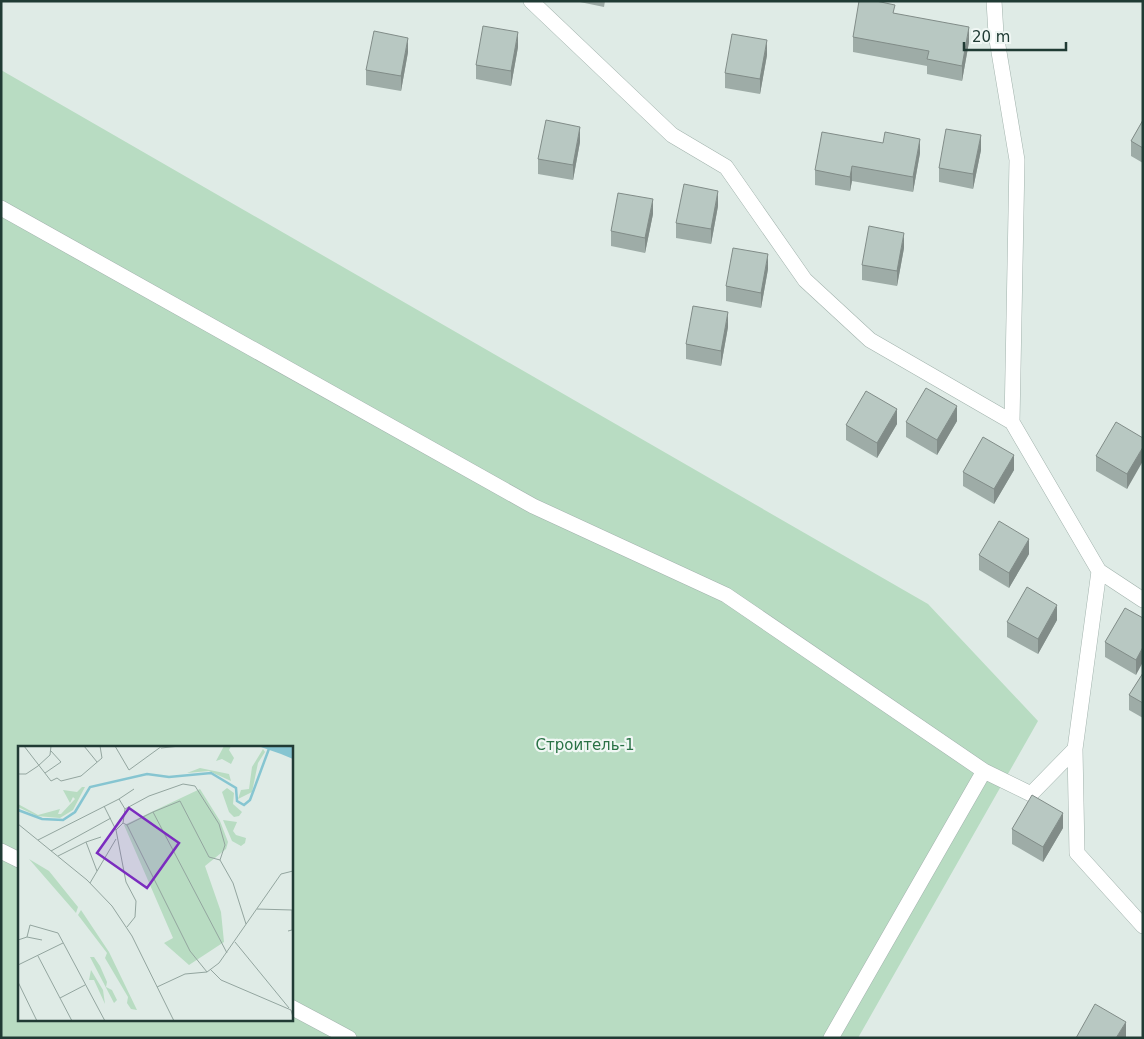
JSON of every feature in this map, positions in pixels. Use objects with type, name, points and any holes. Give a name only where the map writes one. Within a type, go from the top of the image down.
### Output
[{"type":"lane","points":[[532,1],[672,135],[726,167],[805,280],[870,340],[1012,422],[1099,572],[1143,600]]},
{"type":"lane","points":[[994,1],[996,34],[1017,160],[1012,422]]},
{"type":"lane","points":[[1,208],[533,506],[726,595],[984,771],[1031,794],[1076,749]]},
{"type":"lane","points":[[1099,572],[1076,749],[1077,853],[1143,926]]},
{"type":"lane","points":[[831,1038],[984,771]]},
{"type":"lane","points":[[1,851],[18,860]]},
{"type":"lane","points":[[292,1008],[349,1038]]},
{"type":"green space","name":"Строитель-1","points":[[1,70],[928,604],[1038,721],[858,1038],[1,1038]]},
{"type":"building","points":[[859,1],[876,1],[895,5],[893,13],[969,27],[962,66],[927,59],[929,51],[853,37]]},
{"type":"building","points":[[483,26],[518,32],[511,71],[476,65]]},
{"type":"building","points":[[374,31],[408,38],[401,76],[366,70]]},
{"type":"building","points":[[732,34],[767,40],[760,79],[725,73]]},
{"type":"building","points":[[546,120],[580,127],[573,165],[538,159]]},
{"type":"building","points":[[1143,120],[1143,148],[1131,141]]},
{"type":"building","points":[[946,129],[981,135],[973,174],[939,168]]},
{"type":"building","points":[[822,132],[883,143],[885,132],[920,139],[913,177],[852,166],[850,177],[815,170]]},
{"type":"building","points":[[684,184],[718,191],[711,229],[676,223]]},
{"type":"building","points":[[618,193],[653,199],[645,238],[611,231]]},
{"type":"building","points":[[869,226],[904,233],[897,271],[862,265]]},
{"type":"building","points":[[733,248],[768,254],[761,293],[726,286]]},
{"type":"building","points":[[693,306],[728,312],[721,351],[686,344]]},
{"type":"building","points":[[926,388],[957,406],[937,440],[906,422]]},
{"type":"building","points":[[866,391],[897,409],[877,443],[846,425]]},
{"type":"building","points":[[1116,422],[1143,438],[1143,447],[1127,474],[1096,456]]},
{"type":"building","points":[[983,437],[1014,455],[994,489],[963,472]]},
{"type":"building","points":[[999,521],[1029,539],[1009,573],[979,555]]},
{"type":"building","points":[[1027,587],[1057,605],[1038,639],[1007,622]]},
{"type":"building","points":[[1125,608],[1143,618],[1143,647],[1136,660],[1105,642]]},
{"type":"building","points":[[1143,673],[1143,703],[1129,695]]},
{"type":"building","points":[[1032,795],[1063,813],[1043,847],[1012,829]]},
{"type":"building","points":[[1095,1004],[1126,1022],[1116,1038],[1076,1038]]}]
